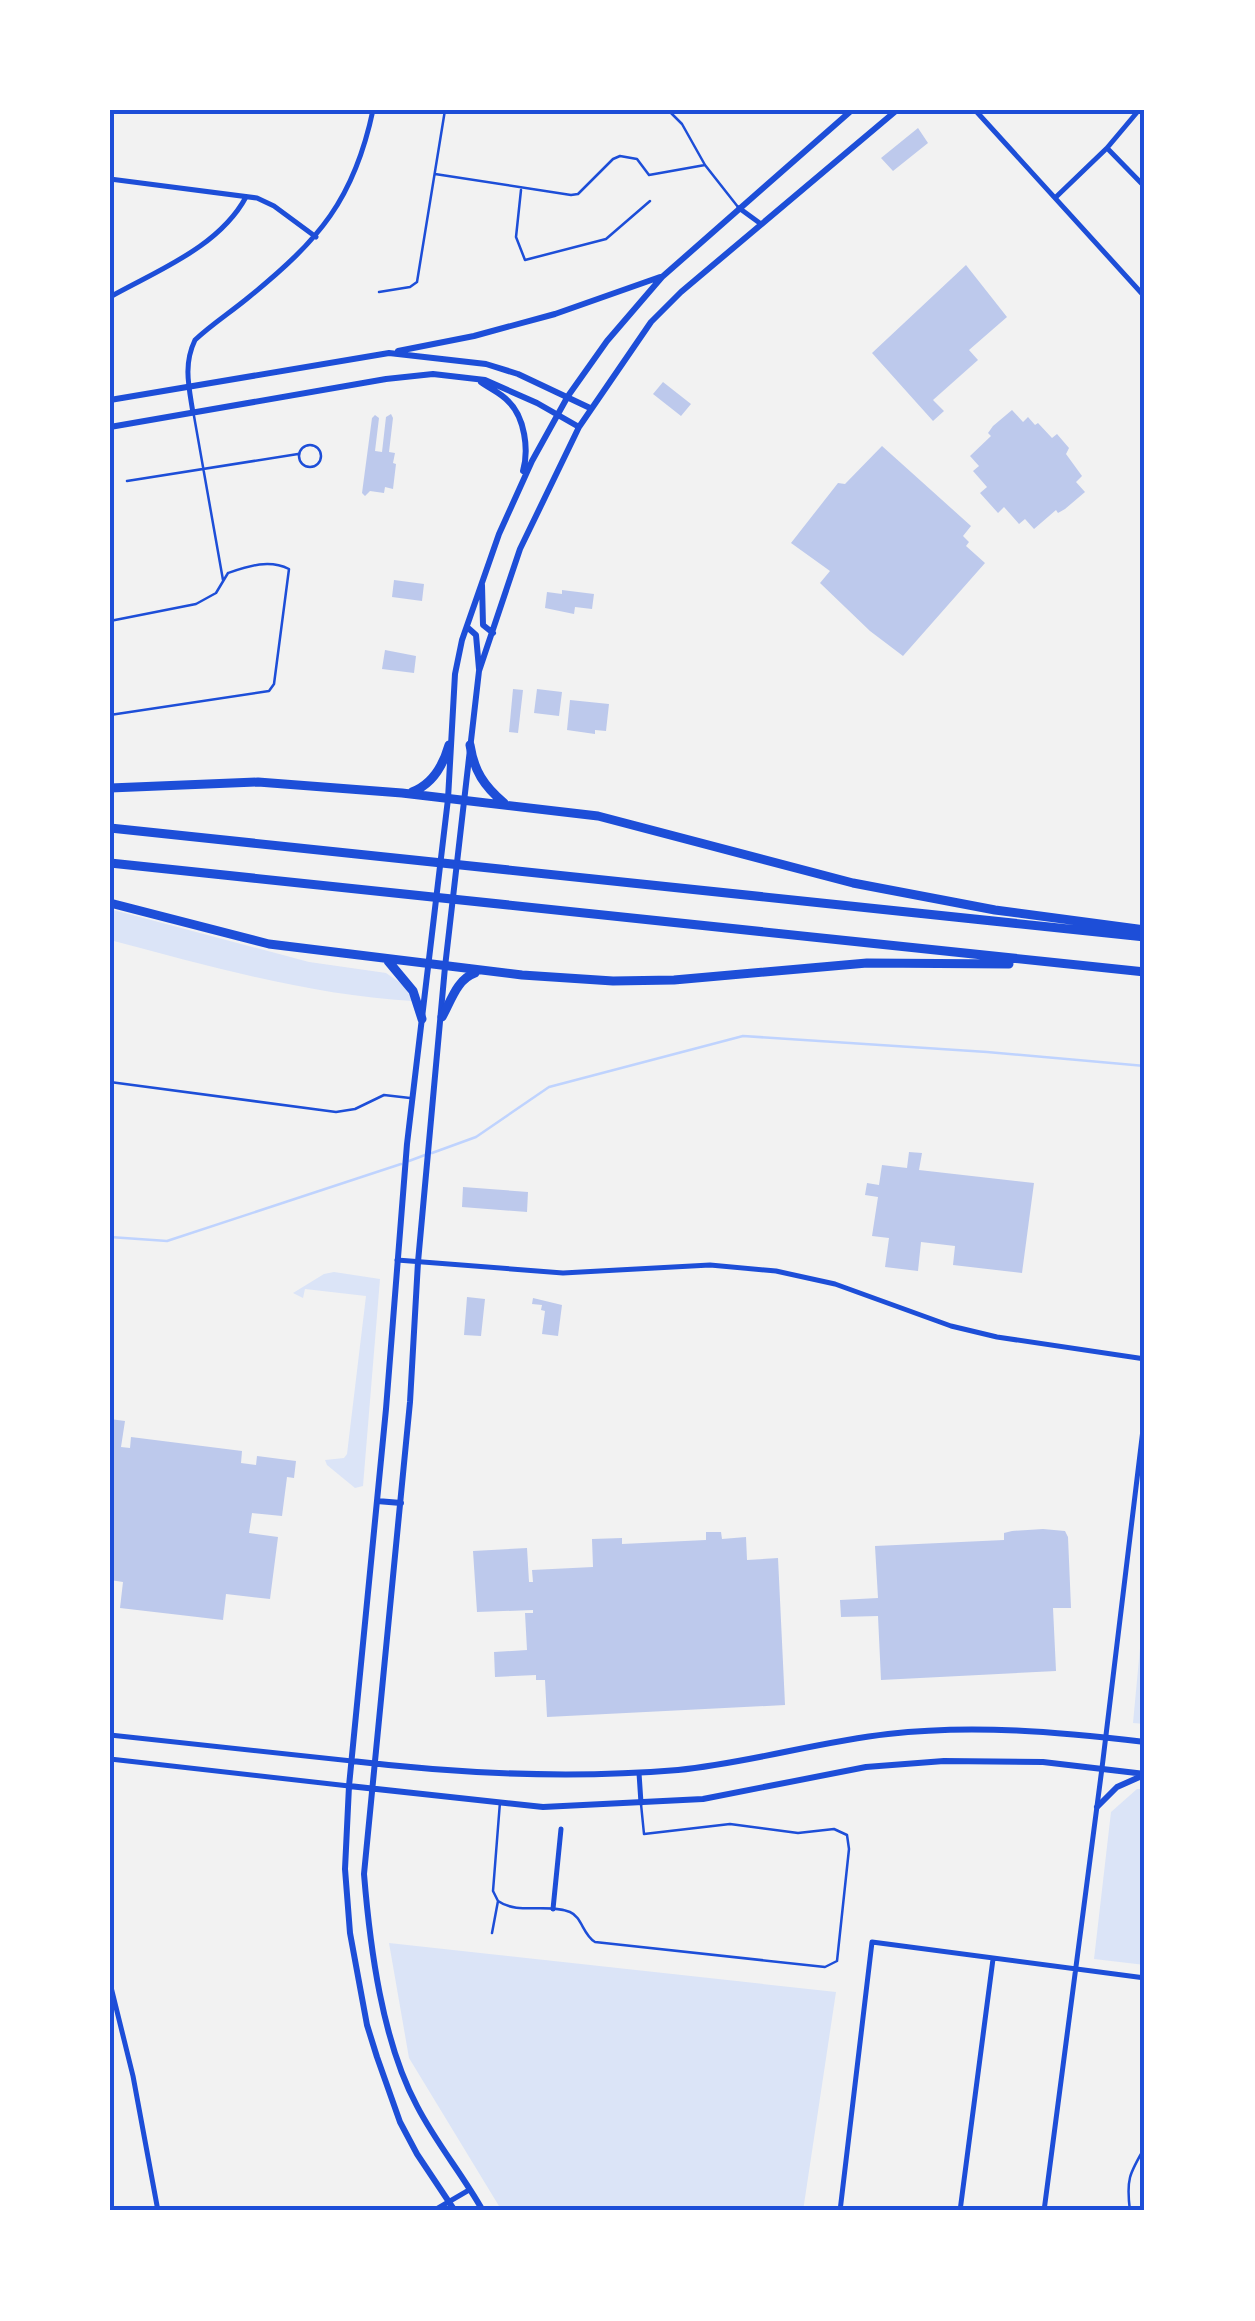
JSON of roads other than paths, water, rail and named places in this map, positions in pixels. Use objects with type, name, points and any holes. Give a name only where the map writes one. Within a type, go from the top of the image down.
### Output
[{"type":"highway","points":[[470,745],[472,763],[480,779],[506,805]]},
{"type":"highway","points":[[406,794],[430,782],[448,746]]},
{"type":"highway","points":[[110,788],[258,782],[448,798],[606,817],[853,884],[1145,934]]},
{"type":"highway","points":[[110,828],[1145,934]]},
{"type":"highway","points":[[110,863],[1145,972]]},
{"type":"highway","points":[[110,903],[270,944],[483,971],[612,981],[674,980],[866,963],[1058,964]]},
{"type":"highway","points":[[386,960],[412,988],[422,1019]]},
{"type":"highway","points":[[442,1017],[468,974],[483,971]]},
{"type":"main road","points":[[518,490],[568,396],[607,341],[662,277],[852,110]]},
{"type":"main road","points":[[479,670],[522,545],[579,427],[651,322],[897,110]]},
{"type":"main road","points":[[110,400],[287,372],[474,336],[662,277]]},
{"type":"main road","points":[[389,352],[486,364],[590,408]]},
{"type":"main road","points":[[110,428],[433,374],[476,379],[537,403],[579,427]]},
{"type":"main road","points":[[454,2211],[400,2122],[366,2025],[346,1902],[349,1786],[411,1098],[448,798],[455,674],[466,626],[526,460],[523,428],[508,401],[476,379]]},
{"type":"main road","points":[[482,583],[483,625],[494,632]]},
{"type":"main road","points":[[466,626],[476,635],[479,670],[445,966],[364,1874],[369,1930],[390,2030],[416,2106],[483,2211]]},
{"type":"main road","points":[[377,1502],[400,1503]]},
{"type":"main road","points":[[352,1761],[541,1776],[684,1769],[886,1734],[959,1728],[1145,1742]]},
{"type":"main road","points":[[349,1786],[543,1807],[703,1798],[866,1767],[904,1764],[1012,1760],[1145,1774]]},
{"type":"main road","points":[[1097,1807],[1116,1787],[1145,1774]]},
{"type":"street","points":[[193,413],[187,356],[194,340],[316,237],[352,183],[366,147],[374,110]]},
{"type":"street","points":[[975,110],[1145,297]]},
{"type":"street","points":[[1056,197],[1107,148],[1139,110]]},
{"type":"street","points":[[1107,148],[1145,187]]},
{"type":"street","points":[[110,178],[246,197],[274,206],[316,237]]},
{"type":"street","points":[[110,297],[211,238],[231,220],[246,197]]},
{"type":"street","points":[[738,208],[764,226]]},
{"type":"street","points":[[397,1260],[563,1273],[710,1265],[776,1271],[835,1284],[951,1326],[997,1337],[1145,1358]]},
{"type":"street","points":[[1044,2211],[1145,1413]]},
{"type":"street","points":[[110,1735],[352,1761]]},
{"type":"street","points":[[110,1758],[349,1786]]},
{"type":"street","points":[[640,1773],[641,1803]]},
{"type":"street","points":[[553,1909],[562,1830]]},
{"type":"street","points":[[840,2211],[872,1942],[1145,1978]]},
{"type":"street","points":[[960,2211],[993,1959]]},
{"type":"street","points":[[110,1983],[158,2211]]},
{"type":"street","points":[[433,2211],[470,2189]]},
{"type":"street","points":[[810,2209],[826,2211]]},
{"type":"lane","points":[[379,292],[410,287],[417,282],[445,110]]},
{"type":"lane","points":[[668,110],[682,124],[705,165],[738,208]]},
{"type":"lane","points":[[435,174],[578,194],[620,156],[636,159],[650,176],[705,165]]},
{"type":"lane","points":[[522,189],[516,237],[525,260],[606,238],[650,201]]},
{"type":"lane","points":[[193,413],[223,582]]},
{"type":"lane","points":[[128,481],[298,454],[310,446],[323,454],[310,468],[298,454]]},
{"type":"lane","points":[[110,621],[196,604],[216,593],[228,573],[250,566],[270,563],[289,569],[274,684],[269,691],[110,716]]},
{"type":"lane","points":[[110,1082],[336,1112],[356,1109],[376,1096],[411,1098]]},
{"type":"lane","points":[[500,1802],[492,1891],[506,1906],[573,1914],[586,1936],[595,1942],[826,1967],[833,1964],[838,1955],[850,1849],[842,1831],[798,1833],[730,1824],[644,1834],[641,1803]]},
{"type":"lane","points":[[492,1934],[498,1901]]},
{"type":"lane","points":[[1130,2211],[1130,2172],[1145,2148]]},
{"type":"waterway","points":[[432,1153],[476,1137],[549,1087],[743,1036],[1145,1066]]},
{"type":"waterway","points":[[409,1161],[425,1155]]},
{"type":"waterway","points":[[110,1237],[167,1241],[401,1164]]}]
